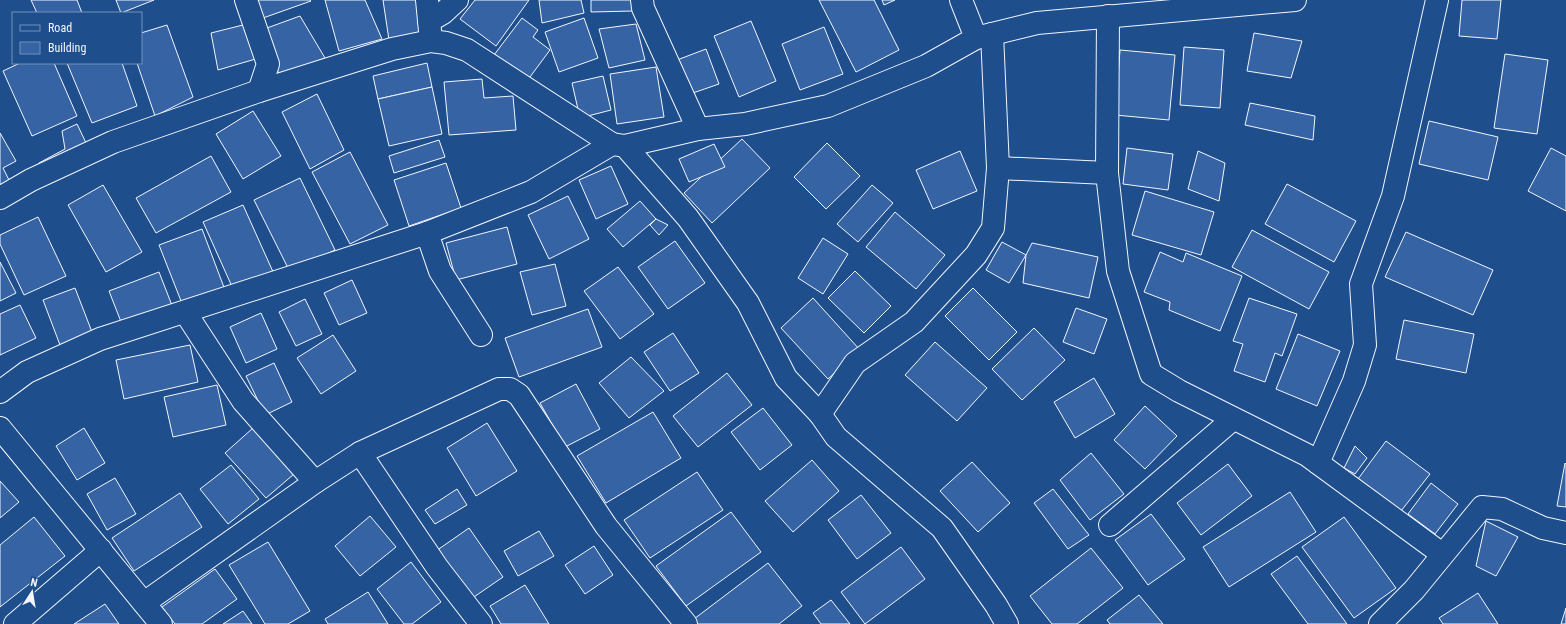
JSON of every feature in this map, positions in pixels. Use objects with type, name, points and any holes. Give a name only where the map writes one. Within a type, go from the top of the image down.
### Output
[{"type":"street","points":[[246,0],[268,64],[259,91]]},
{"type":"street","points":[[0,198],[31,180],[113,142],[259,91],[392,49],[429,20],[443,13],[457,0]]},
{"type":"street","points":[[642,0],[644,8],[698,129]]},
{"type":"street","points":[[820,414],[855,363],[914,322],[976,255],[993,228],[998,168],[984,36],[961,0]]},
{"type":"street","points":[[0,392],[27,372],[100,339],[427,233],[531,192],[619,145],[698,129],[744,124],[828,106],[926,66],[984,36],[1037,23],[1295,0]]},
{"type":"street","points":[[1318,463],[1354,381],[1365,345],[1361,284],[1393,196],[1437,0]]},
{"type":"street","points":[[1108,16],[1107,173],[1118,271],[1151,374],[1179,392],[1308,455],[1442,554]]},
{"type":"street","points":[[429,20],[446,43],[467,50],[619,145],[688,218],[748,303],[786,378],[820,414],[836,437],[942,528],[996,605],[1007,624]]},
{"type":"street","points":[[998,168],[1107,173]]},
{"type":"street","points":[[427,233],[440,271],[481,335]]},
{"type":"street","points":[[185,312],[243,401],[315,482]]},
{"type":"street","points":[[144,603],[315,482],[360,453],[499,389],[510,389],[520,395],[606,526],[686,624]]},
{"type":"street","points":[[1110,525],[1233,419]]},
{"type":"street","points":[[0,428],[161,624]]},
{"type":"street","points":[[360,453],[437,566],[481,624]]},
{"type":"street","points":[[1380,624],[1414,590],[1482,507],[1502,509],[1543,528],[1566,533]]},
{"type":"street","points":[[14,624],[101,550]]},
{"type":"building","points":[[31,0],[77,0],[82,12],[37,12]]},
{"type":"building","points":[[116,0],[154,0],[124,12],[121,12]]},
{"type":"building","points":[[258,0],[310,0],[311,1],[263,18]]},
{"type":"building","points":[[325,0],[365,0],[382,39],[339,51]]},
{"type":"building","points":[[383,0],[418,0],[423,34],[389,40]]},
{"type":"building","points":[[475,0],[529,0],[496,46],[460,19]]},
{"type":"building","points":[[539,0],[581,0],[584,13],[542,23]]},
{"type":"building","points":[[591,0],[633,0],[633,11],[591,12]]},
{"type":"building","points":[[819,0],[874,0],[899,50],[856,72]]},
{"type":"building","points":[[882,0],[895,0],[884,5]]},
{"type":"building","points":[[1462,0],[1501,0],[1497,39],[1459,36]]},
{"type":"building","points":[[300,16],[325,58],[279,76],[267,28]]},
{"type":"building","points":[[522,18],[538,30],[533,37],[550,50],[527,81],[494,55]]},
{"type":"building","points":[[584,18],[598,58],[559,72],[545,32]]},
{"type":"building","points":[[751,21],[776,81],[739,97],[714,36]]},
{"type":"building","points":[[247,24],[259,58],[218,70],[211,33]]},
{"type":"building","points":[[636,24],[645,60],[609,68],[599,29]]},
{"type":"building","points":[[167,25],[193,97],[155,116],[137,64],[142,64],[142,33]]},
{"type":"building","points":[[824,27],[843,74],[800,90],[782,44]]},
{"type":"building","points":[[1254,33],[1302,41],[1291,78],[1247,71]]},
{"type":"building","points":[[1184,47],[1224,50],[1220,108],[1180,105]]},
{"type":"building","points":[[706,49],[719,84],[690,94],[677,60]]},
{"type":"building","points":[[1120,50],[1175,55],[1169,120],[1115,115]]},
{"type":"building","points":[[1505,54],[1548,60],[1537,134],[1494,128]]},
{"type":"building","points":[[427,63],[432,87],[378,99],[373,76]]},
{"type":"building","points":[[18,64],[54,64],[77,116],[32,136],[3,71]]},
{"type":"building","points":[[67,64],[122,64],[137,106],[92,123]]},
{"type":"building","points":[[656,67],[664,117],[617,124],[610,74]]},
{"type":"building","points":[[603,76],[611,110],[580,118],[572,83]]},
{"type":"building","points":[[482,79],[484,98],[513,96],[516,130],[449,135],[444,82]]},
{"type":"building","points":[[432,87],[442,134],[389,146],[378,99]]},
{"type":"building","points":[[317,94],[344,150],[310,169],[282,112]]},
{"type":"building","points":[[1250,103],[1315,116],[1313,140],[1245,125]]},
{"type":"building","points":[[253,111],[281,156],[243,179],[216,134]]},
{"type":"building","points":[[1429,121],[1498,137],[1488,180],[1419,164]]},
{"type":"building","points":[[77,124],[88,147],[40,170],[39,163],[65,149],[62,131]]},
{"type":"building","points":[[0,133],[16,161],[3,168],[10,182],[0,187]]},
{"type":"building","points":[[742,139],[770,168],[712,223],[684,193]]},
{"type":"building","points":[[439,140],[445,157],[394,173],[389,156]]},
{"type":"building","points":[[827,143],[860,176],[826,209],[794,177]]},
{"type":"building","points":[[714,144],[725,167],[689,182],[679,159]]},
{"type":"building","points":[[1127,148],[1173,154],[1168,190],[1123,184]]},
{"type":"building","points":[[1551,148],[1566,156],[1566,211],[1528,191]]},
{"type":"building","points":[[960,151],[977,191],[933,209],[916,170]]},
{"type":"building","points":[[1198,151],[1225,163],[1219,201],[1188,189]]},
{"type":"building","points":[[350,152],[388,225],[350,244],[312,172]]},
{"type":"building","points":[[211,156],[231,192],[156,233],[136,198]]},
{"type":"building","points":[[446,163],[461,208],[409,226],[394,180]]},
{"type":"building","points":[[611,166],[628,204],[596,219],[579,180]]},
{"type":"building","points":[[300,178],[335,250],[290,272],[254,200]]},
{"type":"building","points":[[1287,184],[1356,221],[1334,262],[1265,224]]},
{"type":"building","points":[[103,185],[142,252],[106,272],[68,205]]},
{"type":"building","points":[[872,185],[893,203],[858,242],[837,224]]},
{"type":"building","points":[[1145,191],[1214,212],[1201,255],[1132,235]]},
{"type":"building","points":[[568,196],[589,239],[549,259],[528,215]]},
{"type":"building","points":[[640,201],[656,219],[623,247],[607,229]]},
{"type":"building","points":[[243,205],[274,274],[234,291],[203,222]]},
{"type":"building","points":[[895,212],[945,255],[916,289],[866,247]]},
{"type":"building","points":[[38,217],[66,276],[24,295],[0,244],[0,235]]},
{"type":"building","points":[[656,219],[668,225],[659,235],[650,225]]},
{"type":"building","points":[[507,227],[517,264],[456,280],[446,243]]},
{"type":"building","points":[[202,229],[225,290],[183,306],[159,245]]},
{"type":"building","points":[[1252,230],[1329,272],[1309,309],[1232,267]]},
{"type":"building","points":[[1406,232],[1493,270],[1473,315],[1385,277]]},
{"type":"building","points":[[823,238],[848,254],[823,294],[798,278]]},
{"type":"building","points":[[675,241],[705,283],[668,309],[638,267]]},
{"type":"building","points":[[1002,242],[1026,255],[1009,283],[986,270]]},
{"type":"building","points":[[1032,243],[1098,257],[1089,298],[1023,283],[1026,255]]},
{"type":"building","points":[[1160,252],[1183,262],[1186,253],[1242,276],[1220,331],[1169,310],[1170,302],[1144,292]]},
{"type":"building","points":[[0,262],[16,293],[0,301]]},
{"type":"building","points":[[555,264],[566,306],[532,315],[520,272]]},
{"type":"building","points":[[618,267],[654,314],[620,339],[584,291]]},
{"type":"building","points":[[855,271],[891,306],[864,333],[828,298]]},
{"type":"building","points":[[159,272],[173,308],[123,327],[109,291]]},
{"type":"building","points":[[352,280],[367,313],[339,325],[324,293]]},
{"type":"building","points":[[75,288],[92,332],[60,345],[43,300]]},
{"type":"building","points":[[973,288],[1017,332],[989,360],[945,316]]},
{"type":"building","points":[[813,298],[860,350],[828,379],[781,328]]},
{"type":"building","points":[[1249,298],[1297,314],[1282,356],[1275,353],[1265,382],[1234,371],[1243,344],[1233,341]]},
{"type":"building","points":[[305,299],[322,334],[296,346],[279,312]]},
{"type":"building","points":[[20,305],[36,338],[0,355],[0,314]]},
{"type":"building","points":[[1076,308],[1107,319],[1094,354],[1063,342]]},
{"type":"building","points":[[588,309],[602,347],[519,377],[505,338]]},
{"type":"building","points":[[261,313],[277,349],[246,363],[230,327]]},
{"type":"building","points":[[1404,320],[1474,334],[1466,373],[1396,359]]},
{"type":"building","points":[[1034,328],[1065,360],[1022,400],[992,369]]},
{"type":"building","points":[[673,333],[699,373],[670,391],[644,352]]},
{"type":"building","points":[[1298,334],[1340,351],[1317,406],[1276,389]]},
{"type":"building","points":[[333,335],[356,371],[321,394],[297,358]]},
{"type":"building","points":[[935,342],[987,388],[957,421],[905,375]]},
{"type":"building","points":[[190,345],[198,382],[124,399],[116,360]]},
{"type":"building","points":[[631,357],[664,391],[629,418],[599,383]]},
{"type":"building","points":[[274,363],[292,402],[265,415],[246,376]]},
{"type":"building","points":[[727,373],[752,405],[698,447],[673,416]]},
{"type":"building","points":[[1094,378],[1115,414],[1075,438],[1054,402]]},
{"type":"building","points":[[576,384],[600,429],[565,447],[540,403]]},
{"type":"building","points":[[217,385],[226,425],[173,437],[164,397]]},
{"type":"building","points":[[1145,406],[1177,436],[1145,469],[1114,440]]},
{"type":"building","points":[[763,408],[792,445],[760,470],[731,432]]},
{"type":"building","points":[[653,412],[681,458],[606,503],[577,456]]},
{"type":"building","points":[[487,423],[517,471],[476,496],[447,448]]},
{"type":"building","points":[[84,428],[105,463],[77,480],[56,446]]},
{"type":"building","points":[[253,428],[294,474],[266,498],[225,453]]},
{"type":"building","points":[[1386,441],[1430,474],[1401,511],[1358,479]]},
{"type":"building","points":[[1355,446],[1367,458],[1355,474],[1344,468]]},
{"type":"building","points":[[1091,453],[1124,494],[1090,520],[1060,480]]},
{"type":"building","points":[[812,460],[839,491],[793,532],[765,501]]},
{"type":"building","points":[[972,462],[1010,503],[978,532],[940,491]]},
{"type":"building","points":[[1565,463],[1566,464],[1566,507],[1557,506]]},
{"type":"building","points":[[1228,464],[1252,496],[1201,535],[1177,503]]},
{"type":"building","points":[[231,465],[259,499],[228,524],[200,489]]},
{"type":"building","points":[[697,472],[723,510],[650,558],[624,520]]},
{"type":"building","points":[[115,478],[136,514],[107,530],[87,494]]},
{"type":"building","points":[[0,481],[19,502],[0,518]]},
{"type":"building","points":[[1431,483],[1458,504],[1435,534],[1408,514]]},
{"type":"building","points":[[457,489],[467,505],[435,524],[425,510]]},
{"type":"building","points":[[1053,489],[1089,535],[1068,549],[1034,503]]},
{"type":"building","points":[[1290,492],[1316,532],[1229,587],[1203,547]]},
{"type":"building","points":[[180,493],[202,527],[134,571],[112,538]]},
{"type":"building","points":[[861,495],[891,533],[857,559],[828,520]]},
{"type":"building","points":[[731,512],[761,552],[686,606],[656,566]]},
{"type":"building","points":[[1151,514],[1185,559],[1148,585],[1115,540]]},
{"type":"building","points":[[370,516],[396,547],[360,576],[335,546]]},
{"type":"building","points":[[34,517],[65,556],[0,607],[0,545]]},
{"type":"building","points":[[1344,517],[1396,588],[1354,618],[1302,547]]},
{"type":"building","points":[[1486,521],[1518,537],[1496,576],[1476,566]]},
{"type":"building","points":[[469,528],[503,577],[471,599],[436,551]]},
{"type":"building","points":[[539,531],[554,556],[518,576],[504,551]]},
{"type":"building","points":[[268,542],[310,611],[288,624],[265,624],[229,565]]},
{"type":"building","points":[[594,546],[613,575],[585,594],[565,565]]},
{"type":"building","points":[[901,547],[925,579],[865,624],[841,592]]},
{"type":"building","points":[[1091,548],[1123,588],[1077,624],[1052,624],[1030,596]]},
{"type":"building","points":[[1297,556],[1347,624],[1308,624],[1271,574]]},
{"type":"building","points":[[411,562],[441,602],[412,624],[404,624],[377,589]]},
{"type":"building","points":[[768,563],[802,606],[779,624],[697,624],[694,619]]},
{"type":"building","points":[[215,569],[237,599],[202,624],[175,624],[162,607]]},
{"type":"building","points":[[525,585],[549,624],[501,624],[490,606]]},
{"type":"building","points":[[368,592],[388,624],[328,624],[325,619]]},
{"type":"building","points":[[1478,593],[1498,624],[1443,624],[1439,618]]},
{"type":"building","points":[[1139,595],[1163,624],[1110,624],[1107,620]]},
{"type":"building","points":[[831,600],[850,624],[821,624],[813,613]]},
{"type":"building","points":[[105,604],[119,624],[74,624]]},
{"type":"building","points":[[1566,608],[1566,624],[1561,624]]},
{"type":"building","points":[[243,611],[252,624],[223,624]]}]
